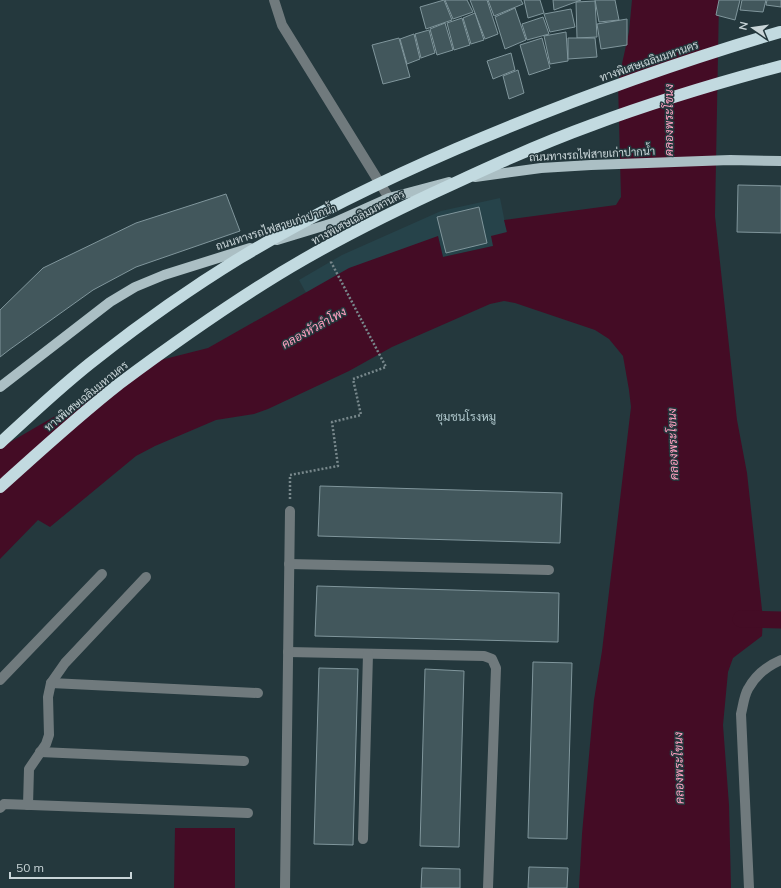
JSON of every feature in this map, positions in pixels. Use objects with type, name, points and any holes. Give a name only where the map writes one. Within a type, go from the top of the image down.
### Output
[{"type":"highway","name":"ทางพิเศษเฉลิมมหานคร","points":[[0,443],[96,358],[169,305],[241,257],[325,210],[415,167],[490,134],[570,102],[667,68],[780,32]]},
{"type":"highway","name":"ทางพิเศษเฉลิมมหานคร","points":[[0,487],[53,439],[118,385],[264,283],[345,236],[423,197],[514,156],[592,125],[681,95],[781,66]]},
{"type":"main road","name":"ถนนทางรถไฟสายเก่าปากน้ำ","points":[[0,387],[110,302],[134,287],[164,275],[333,223],[389,198],[444,183],[493,174],[541,168],[730,160],[781,161]]},
{"type":"street","points":[[274,0],[282,26],[389,198]]},
{"type":"street","points":[[285,888],[290,511]]},
{"type":"street","points":[[289,564],[549,570]]},
{"type":"street","points":[[0,680],[102,574]]},
{"type":"street","points":[[28,805],[29,769],[46,744],[49,735],[48,697],[51,683],[65,663],[146,577]]},
{"type":"street","points":[[288,652],[484,656],[492,659],[496,668],[488,888]]},
{"type":"street","points":[[363,839],[368,654]]},
{"type":"street","points":[[749,888],[741,714],[748,690],[760,674],[771,664],[781,660]]},
{"type":"street","points":[[51,683],[258,693]]},
{"type":"street","points":[[40,752],[244,761]]},
{"type":"street","points":[[0,807],[4,804],[248,813]]},
{"type":"path","points":[[290,511],[290,475],[338,466],[332,422],[361,415],[353,379],[386,367],[331,262]]},
{"type":"shaded area","points":[[500,198],[507,233],[493,246],[443,257],[438,236],[349,371],[299,280],[342,255],[441,211]]},
{"type":"water","points":[[632,0],[719,0],[715,216],[737,420],[747,473],[763,619],[762,636],[733,658],[728,672],[723,725],[729,805],[731,888],[579,888],[582,834],[594,700],[602,651],[631,407],[623,356],[609,339],[595,330],[515,303],[504,301],[490,304],[392,347],[349,371],[268,409],[254,414],[216,420],[155,446],[136,456],[50,527],[38,520],[0,559],[0,448],[145,364],[208,348],[349,268],[438,236],[443,257],[493,246],[491,236],[507,232],[504,220],[616,205],[621,197],[618,82],[629,32]]},
{"type":"water","points":[[175,828],[235,828],[235,888],[174,888]]},
{"type":"building","points":[[444,0],[452,20],[426,29],[420,7]]},
{"type":"building","points":[[445,0],[467,0],[473,12],[453,19]]},
{"type":"building","points":[[470,0],[487,0],[498,34],[485,39]]},
{"type":"building","points":[[488,0],[521,0],[523,4],[494,16]]},
{"type":"building","points":[[524,0],[540,0],[544,13],[528,18]]},
{"type":"building","points":[[553,0],[581,0],[554,10]]},
{"type":"building","points":[[595,0],[615,0],[619,20],[599,22]]},
{"type":"building","points":[[719,0],[740,0],[735,20],[716,15]]},
{"type":"building","points":[[742,0],[766,0],[763,12],[740,10]]},
{"type":"building","points":[[767,0],[781,0],[781,7],[766,5]]},
{"type":"building","points":[[595,1],[597,37],[577,38],[576,2]]},
{"type":"building","points":[[515,8],[526,40],[505,49],[495,17]]},
{"type":"building","points":[[571,9],[575,27],[550,32],[544,14]]},
{"type":"building","points":[[475,13],[484,40],[471,44],[463,18]]},
{"type":"building","points":[[543,17],[549,34],[527,40],[522,24]]},
{"type":"building","points":[[462,18],[470,45],[454,50],[447,23]]},
{"type":"building","points":[[627,19],[627,45],[601,49],[597,24]]},
{"type":"building","points":[[445,23],[453,50],[437,55],[430,29]]},
{"type":"building","points":[[429,30],[435,53],[421,58],[415,34]]},
{"type":"building","points":[[566,32],[568,61],[550,64],[544,36]]},
{"type":"building","points":[[414,34],[420,59],[407,64],[400,39]]},
{"type":"building","points":[[399,38],[410,77],[383,84],[372,45]]},
{"type":"building","points":[[542,38],[550,68],[529,75],[520,45]]},
{"type":"building","points":[[568,38],[595,38],[597,57],[568,59]]},
{"type":"building","points":[[511,53],[515,70],[493,79],[487,61]]},
{"type":"building","points":[[518,70],[524,93],[509,99],[503,76]]},
{"type":"building","points":[[738,185],[781,186],[781,233],[737,232]]},
{"type":"building","points":[[226,194],[240,231],[136,267],[93,290],[0,357],[0,310],[43,268],[136,223]]},
{"type":"building","points":[[479,207],[487,243],[446,253],[437,217]]},
{"type":"building","points":[[320,486],[562,493],[560,543],[318,536]]},
{"type":"building","points":[[317,586],[559,593],[558,642],[315,636]]},
{"type":"building","points":[[533,662],[572,663],[567,839],[528,838]]},
{"type":"building","points":[[319,668],[358,669],[353,845],[314,844]]},
{"type":"building","points":[[425,669],[464,671],[459,847],[420,846]]},
{"type":"building","points":[[529,867],[568,868],[567,888],[528,888]]},
{"type":"building","points":[[422,868],[460,869],[460,888],[421,888]]},
{"type":"waterway","points":[[741,619],[781,620]]},
{"type":"district","name":"ชุมชนโรงหมู","points":[[466,417]]},
{"type":"water label","name":"คลองพระโขนง","points":[[669,120]]},
{"type":"water label","name":"คลองหัวลำโพง","points":[[314,328]]},
{"type":"water label","name":"คลองพระโขนง","points":[[673,444]]},
{"type":"water label","name":"คลองพระโขนง","points":[[679,768]]}]
